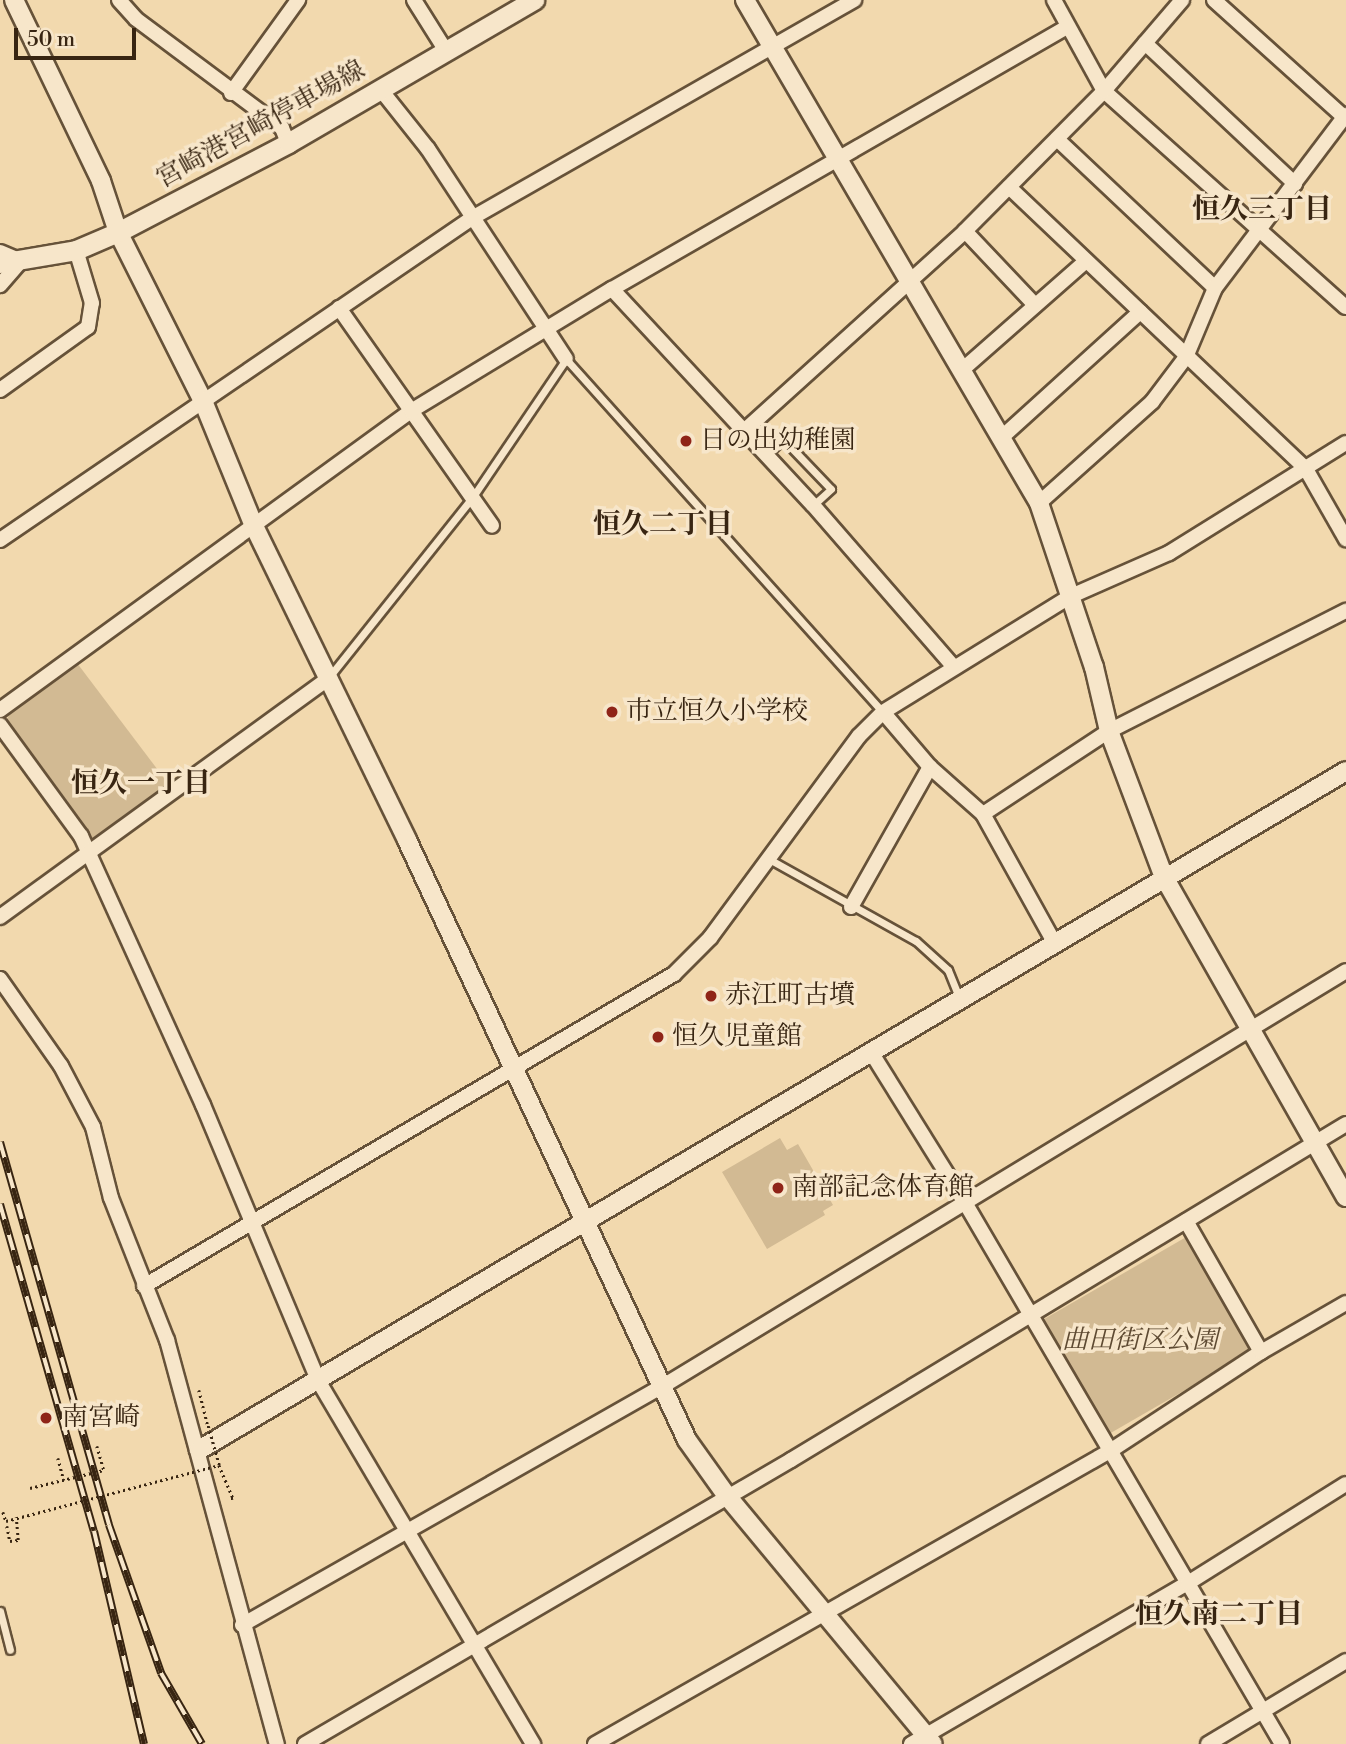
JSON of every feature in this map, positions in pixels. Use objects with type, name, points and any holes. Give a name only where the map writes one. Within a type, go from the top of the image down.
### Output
[{"type":"main road","name":"宮崎港宮崎停車場線","points":[[0,263],[76,250],[118,232],[288,143],[381,90],[446,51],[507,6],[534,0]]},
{"type":"street","points":[[14,0],[101,181],[118,232],[203,401],[254,526],[587,1222],[687,1440],[727,1496],[828,1613],[923,1741],[1188,1583],[1346,1484]]},
{"type":"street","points":[[119,0],[136,19],[231,93],[282,128],[288,143]]},
{"type":"street","points":[[231,93],[298,0]]},
{"type":"street","points":[[414,0],[446,51]]},
{"type":"street","points":[[745,0],[1038,503],[1094,667],[1109,732],[1164,877],[1247,1030],[1346,1197]]},
{"type":"street","points":[[0,540],[472,218],[854,0]]},
{"type":"street","points":[[1054,0],[1104,91],[1346,307]]},
{"type":"street","points":[[744,431],[965,231],[1104,91],[1182,0]]},
{"type":"street","points":[[1038,503],[1129,427],[1186,357],[1215,288],[1261,233],[1345,116],[1214,0]]},
{"type":"street","points":[[0,710],[411,411],[612,289],[1068,27]]},
{"type":"street","points":[[1145,43],[1295,184]]},
{"type":"street","points":[[381,90],[428,149],[544,332],[566,359]]},
{"type":"street","points":[[1057,139],[1215,288]]},
{"type":"street","points":[[1009,187],[1306,469],[1346,539]]},
{"type":"street","points":[[965,231],[1035,305]]},
{"type":"street","points":[[0,390],[88,327],[92,303],[76,250]]},
{"type":"street","points":[[0,252],[21,261],[0,285]]},
{"type":"street","points":[[962,370],[1086,261]]},
{"type":"street","points":[[612,289],[813,505],[954,667]]},
{"type":"street","points":[[339,308],[492,526]]},
{"type":"street","points":[[1001,438],[1140,312]]},
{"type":"street","points":[[144,1286],[252,1225],[674,974],[710,938],[859,736],[883,712],[1069,597],[1169,553],[1346,443]]},
{"type":"street","points":[[983,814],[1109,732],[1346,611]]},
{"type":"street","points":[[0,917],[328,679]]},
{"type":"street","points":[[883,712],[930,767],[983,814],[1054,942]]},
{"type":"street","points":[[0,725],[89,852],[319,1382],[476,1643],[533,1744]]},
{"type":"street","points":[[851,907],[930,767]]},
{"type":"street","points":[[199,1450],[319,1382],[959,997],[1346,771]]},
{"type":"street","points":[[242,1625],[663,1387],[967,1206],[1346,971]]},
{"type":"street","points":[[0,979],[61,1066],[93,1127],[111,1198],[167,1340],[199,1450],[242,1625],[277,1744]]},
{"type":"street","points":[[871,1052],[967,1206],[1262,1714],[1282,1744]]},
{"type":"street","points":[[305,1744],[1030,1317],[1346,1124]]},
{"type":"street","points":[[1186,1222],[1261,1352]]},
{"type":"street","points":[[595,1744],[1110,1451],[1261,1352],[1346,1303]]},
{"type":"street","points":[[1208,1744],[1262,1714],[1346,1661]]},
{"type":"lane","points":[[328,679],[472,498],[566,359],[883,712]]},
{"type":"lane","points":[[766,455],[783,439],[831,489],[813,505]]},
{"type":"lane","points":[[769,859],[916,941],[948,970],[959,997]]},
{"type":"lane","points":[[0,1611],[10,1650]]},
{"type":"path","points":[[199,1390],[219,1465],[233,1499]]},
{"type":"path","points":[[30,1488],[104,1470],[97,1446]]},
{"type":"path","points":[[58,1458],[64,1480]]},
{"type":"path","points":[[3,1512],[6,1521],[219,1465]]},
{"type":"path","points":[[6,1526],[10,1541],[18,1540],[16,1517]]},
{"type":"green space","points":[[77,663],[170,786],[99,838],[91,839],[5,724],[9,715]]},
{"type":"green space","name":"南部記念体育館","points":[[780,1138],[787,1150],[798,1144],[833,1205],[823,1211],[825,1215],[767,1249],[722,1172]]},
{"type":"green space","name":"曲田街区公園","points":[[1188,1236],[1254,1350],[1109,1434],[1043,1320]]},
{"type":"railway","points":[[0,1142],[109,1525],[161,1673],[202,1744]]},
{"type":"railway","points":[[0,1204],[94,1531],[144,1744]]},
{"type":"place","name":"日の出幼稚園","points":[[686,441]]},
{"type":"place","name":"市立恒久小学校","points":[[612,712]]},
{"type":"place","name":"赤江町古墳","points":[[711,996]]},
{"type":"place","name":"恒久児童館","points":[[658,1037]]},
{"type":"place","name":"南部記念体育館","points":[[778,1188]]},
{"type":"place","name":"南宮崎","points":[[46,1418]]},
{"type":"district","name":"恒久三丁目","points":[[1262,210]]},
{"type":"district","name":"恒久二丁目","points":[[663,525]]},
{"type":"district","name":"恒久一丁目","points":[[141,784]]},
{"type":"district","name":"恒久南二丁目","points":[[1219,1615]]}]
